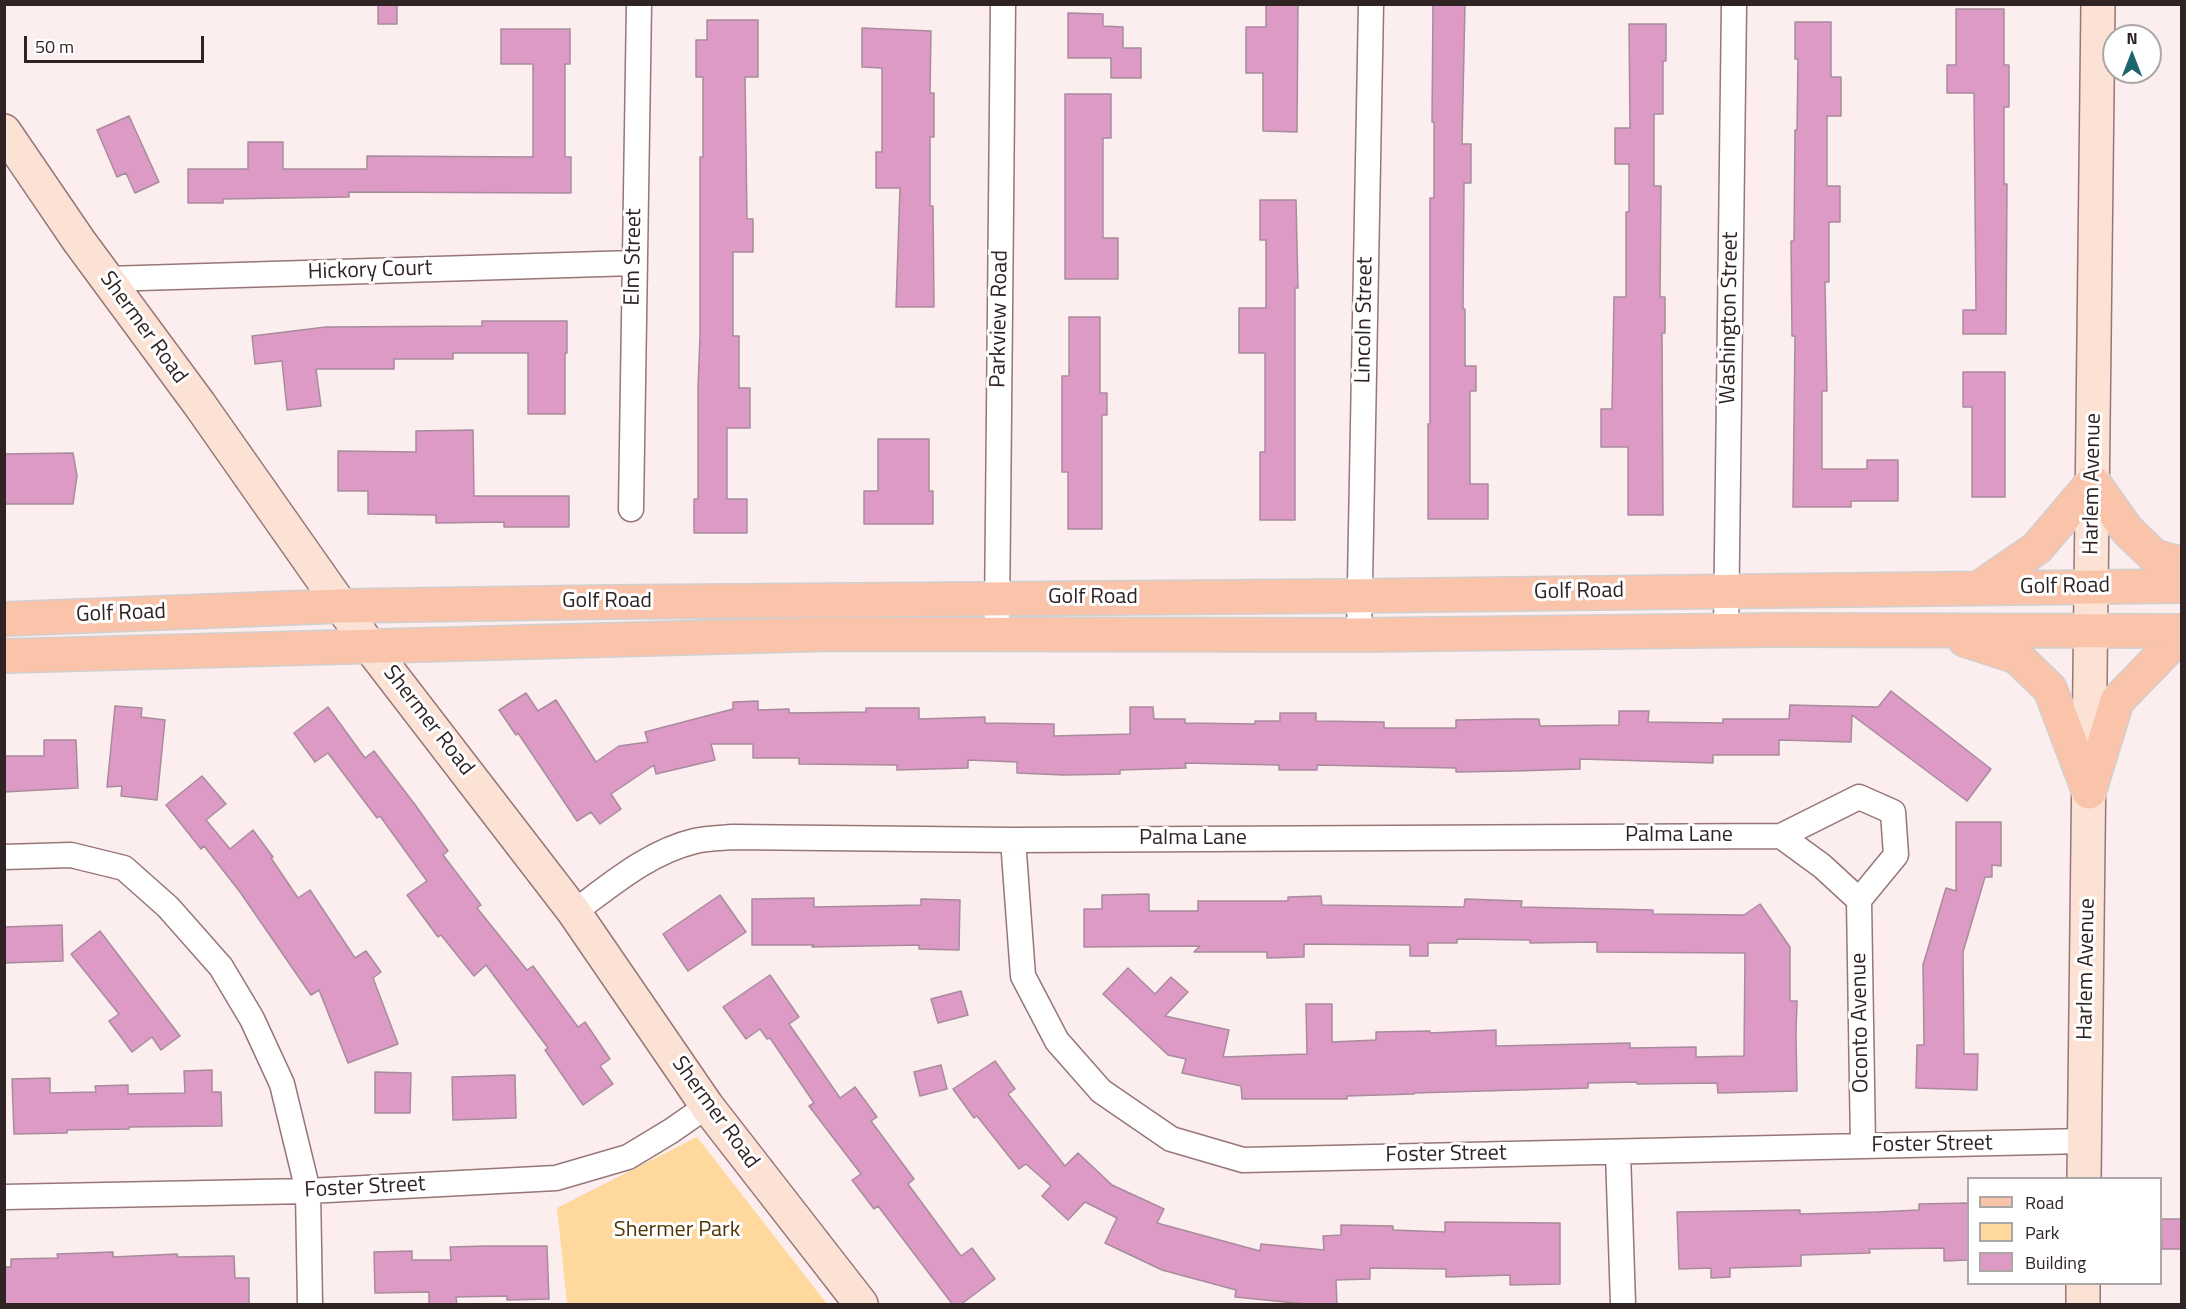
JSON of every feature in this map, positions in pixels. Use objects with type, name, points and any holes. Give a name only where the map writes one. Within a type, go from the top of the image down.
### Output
[{"type":"main road","name":"Harlem Avenue","points":[[2084,1177],[2098,4]]},
{"type":"main road","name":"Shermer Road","points":[[4,131],[370,646],[574,912],[707,1106],[861,1305]]},
{"type":"main road","points":[[1979,588],[2037,548],[2093,482],[2127,530],[2154,556],[2181,564]]},
{"type":"main road","name":"Golf Road","points":[[4,619],[341,606],[2181,586]]},
{"type":"main road","name":"Golf Road","points":[[4,656],[666,637],[996,633],[1359,634],[1934,630],[2181,632]]},
{"type":"main road","points":[[1934,630],[2016,657],[2050,689],[2089,792]]},
{"type":"main road","points":[[2089,792],[2117,701],[2181,632]]},
{"type":"main road","points":[[2083,1285],[2083,1305]]},
{"type":"street","name":"Elm Street","points":[[631,509],[639,4]]},
{"type":"street","name":"Parkview Road","points":[[996,633],[1003,4]]},
{"type":"street","name":"Lincoln Street","points":[[1359,634],[1371,4]]},
{"type":"street","name":"Washington Street","points":[[1726,631],[1734,4]]},
{"type":"street","name":"Hickory Court","points":[[107,279],[634,262]]},
{"type":"street","points":[[1859,797],[1893,812],[1896,855],[1859,900],[1822,866],[1781,836],[1859,797]]},
{"type":"street","name":"Palma Lane","points":[[574,912],[621,876],[663,851],[697,840],[733,837],[1013,840],[1781,836]]},
{"type":"street","name":"Foster Street","points":[[1013,840],[1023,976],[1057,1041],[1101,1091],[1171,1139],[1244,1160],[2085,1141]]},
{"type":"street","points":[[4,857],[71,855],[124,868],[168,907],[221,967],[252,1019],[282,1084],[308,1191],[310,1305]]},
{"type":"street","name":"Oconto Avenue","points":[[1859,900],[1863,1146]]},
{"type":"street","name":"Foster Street","points":[[4,1197],[308,1191],[556,1178],[628,1157],[707,1106]]},
{"type":"street","points":[[1618,1152],[1623,1305]]},
{"type":"green space","name":"Shermer Park","points":[[697,1137],[827,1304],[567,1304],[557,1208]]},
{"type":"building","points":[[378,4],[397,4],[397,24],[378,24]]},
{"type":"building","points":[[1266,4],[1298,4],[1297,132],[1263,131],[1263,73],[1246,73],[1246,27],[1266,27]]},
{"type":"building","points":[[1433,4],[1465,4],[1462,144],[1471,144],[1471,183],[1464,183],[1463,309],[1465,309],[1465,366],[1476,366],[1476,391],[1470,391],[1470,484],[1488,484],[1488,519],[1428,519],[1430,198],[1434,198]]},
{"type":"building","points":[[1956,9],[2004,9],[2004,65],[2009,65],[2009,107],[2004,107],[2004,184],[2007,184],[2006,334],[1963,334],[1963,310],[1976,310],[1974,93],[1947,93],[1947,65],[1956,65]]},
{"type":"building","points":[[1068,13],[1103,14],[1103,26],[1123,27],[1123,48],[1141,48],[1141,78],[1111,78],[1111,58],[1068,58]]},
{"type":"building","points":[[707,20],[758,20],[758,77],[745,77],[747,219],[753,219],[753,252],[733,252],[733,336],[739,336],[739,388],[750,388],[750,428],[727,428],[727,499],[747,499],[747,533],[694,533],[694,499],[698,499],[700,157],[703,157],[703,77],[696,77],[696,40],[707,40]]},
{"type":"building","points":[[1795,22],[1831,22],[1831,77],[1841,77],[1841,116],[1827,116],[1827,186],[1840,186],[1840,222],[1829,222],[1829,282],[1825,282],[1827,391],[1822,391],[1822,469],[1867,469],[1867,460],[1898,460],[1898,501],[1851,501],[1851,507],[1793,507],[1795,336],[1792,336],[1791,241],[1794,241],[1798,59],[1795,59]]},
{"type":"building","points":[[1629,24],[1666,24],[1663,114],[1654,114],[1654,186],[1661,186],[1660,297],[1665,297],[1665,333],[1662,333],[1663,515],[1628,515],[1628,447],[1601,447],[1601,409],[1612,409],[1614,297],[1626,297],[1626,212],[1629,212],[1629,164],[1615,164],[1615,128],[1630,128]]},
{"type":"building","points":[[862,28],[931,31],[930,93],[934,93],[934,137],[930,137],[930,206],[933,206],[934,307],[896,307],[900,188],[876,188],[876,152],[882,152],[882,68],[862,67]]},
{"type":"building","points":[[501,29],[570,29],[570,64],[565,64],[565,157],[571,157],[571,193],[349,192],[349,197],[223,199],[223,203],[188,203],[188,169],[248,169],[248,142],[283,142],[283,169],[367,169],[367,156],[533,157],[533,64],[501,64]]},
{"type":"building","points":[[1065,94],[1111,94],[1111,138],[1103,138],[1103,238],[1118,238],[1118,279],[1065,279]]},
{"type":"building","points":[[129,116],[159,182],[135,193],[126,173],[117,177],[97,130]]},
{"type":"building","points":[[1260,200],[1296,200],[1298,288],[1295,288],[1295,520],[1260,520],[1260,452],[1265,452],[1265,353],[1239,353],[1239,308],[1266,308],[1266,240],[1260,240]]},
{"type":"building","points":[[1069,317],[1100,317],[1100,393],[1107,393],[1107,415],[1102,415],[1102,529],[1068,529],[1068,472],[1062,472],[1062,376],[1069,376]]},
{"type":"building","points":[[482,321],[567,321],[565,414],[528,414],[528,353],[453,353],[453,359],[394,359],[394,369],[316,369],[321,406],[287,410],[282,361],[255,364],[252,336],[326,327],[482,326]]},
{"type":"building","points":[[1963,372],[2005,372],[2005,497],[1972,497],[1972,407],[1963,407]]},
{"type":"building","points":[[473,430],[474,496],[569,496],[569,527],[504,527],[504,522],[436,523],[436,515],[368,514],[368,491],[338,491],[338,451],[416,452],[416,431]]},
{"type":"building","points":[[878,439],[929,439],[929,491],[933,491],[933,524],[864,524],[864,491],[878,491]]},
{"type":"building","points":[[73,453],[77,476],[73,504],[4,504],[4,454]]},
{"type":"building","points":[[1891,691],[1991,769],[1967,801],[1852,715],[1851,742],[1779,740],[1779,755],[1713,755],[1713,763],[1580,759],[1580,769],[1516,771],[1456,772],[1456,768],[1317,765],[1317,770],[1279,770],[1279,765],[1185,763],[1186,768],[1120,770],[1120,774],[1064,775],[1017,773],[1017,762],[968,760],[968,768],[897,770],[897,765],[799,764],[799,758],[753,758],[753,744],[711,744],[715,760],[656,774],[654,765],[611,794],[621,809],[600,824],[591,812],[577,821],[518,733],[516,735],[499,710],[526,693],[538,711],[556,700],[596,762],[619,746],[648,742],[645,732],[733,709],[733,702],[758,701],[758,710],[789,709],[789,713],[866,712],[866,708],[919,708],[919,719],[985,717],[985,723],[1054,724],[1054,736],[1130,734],[1130,707],[1153,707],[1154,719],[1185,719],[1185,723],[1255,724],[1255,721],[1280,721],[1280,713],[1316,713],[1316,721],[1384,722],[1384,728],[1456,728],[1456,720],[1516,719],[1539,719],[1540,726],[1619,725],[1619,711],[1649,711],[1648,722],[1723,723],[1723,719],[1789,719],[1790,705],[1878,707]]},
{"type":"building","points":[[115,706],[142,708],[141,717],[165,720],[157,800],[121,796],[122,786],[107,787]]},
{"type":"building","points":[[328,707],[365,758],[374,751],[416,806],[448,851],[443,855],[481,905],[477,908],[527,970],[533,966],[578,1027],[585,1022],[610,1059],[600,1066],[613,1084],[583,1105],[545,1050],[548,1048],[486,965],[474,976],[441,935],[438,937],[407,895],[427,881],[380,816],[377,818],[328,753],[315,762],[294,733]]},
{"type":"building","points":[[44,740],[76,740],[78,788],[4,792],[4,756],[44,756]]},
{"type":"building","points":[[202,776],[226,804],[206,820],[230,849],[253,830],[298,898],[310,890],[355,958],[366,951],[381,972],[373,978],[398,1044],[348,1063],[319,990],[311,995],[240,892],[204,846],[201,849],[166,805]]},
{"type":"building","points":[[1956,822],[2001,822],[2001,866],[1992,865],[1992,877],[1985,877],[1963,952],[1964,1054],[1978,1054],[1977,1090],[1916,1088],[1917,1045],[1924,1045],[1923,965],[1946,888],[1956,891]]},
{"type":"building","points":[[1149,894],[1149,911],[1198,911],[1198,901],[1288,901],[1288,897],[1321,896],[1322,905],[1464,907],[1465,899],[1522,901],[1521,907],[1653,910],[1653,914],[1744,915],[1760,904],[1790,947],[1790,1001],[1797,1001],[1797,1091],[1718,1093],[1717,1083],[1637,1084],[1637,1082],[1588,1083],[1588,1088],[1347,1096],[1347,1099],[1242,1099],[1241,1086],[1182,1073],[1186,1059],[1168,1055],[1103,994],[1128,968],[1155,994],[1171,977],[1188,992],[1165,1016],[1229,1030],[1223,1057],[1307,1054],[1306,1004],[1332,1004],[1332,1042],[1376,1040],[1376,1032],[1430,1031],[1430,1033],[1496,1030],[1496,1046],[1630,1043],[1630,1048],[1696,1047],[1696,1057],[1744,1056],[1745,953],[1597,952],[1597,942],[1530,943],[1530,940],[1457,939],[1457,943],[1428,943],[1428,956],[1410,956],[1410,945],[1304,944],[1304,957],[1267,958],[1267,952],[1194,952],[1200,946],[1084,947],[1084,909],[1102,909],[1102,895]]},
{"type":"building","points":[[720,895],[746,932],[688,971],[663,934]]},
{"type":"building","points":[[814,898],[814,907],[921,905],[921,899],[960,900],[959,950],[919,949],[919,945],[812,947],[814,945],[752,945],[752,899]]},
{"type":"building","points":[[62,925],[63,961],[4,963],[4,927]]},
{"type":"building","points":[[100,931],[180,1036],[161,1050],[152,1037],[132,1052],[109,1021],[119,1014],[71,954]]},
{"type":"building","points":[[770,975],[799,1017],[789,1024],[840,1098],[855,1087],[877,1117],[871,1121],[914,1179],[908,1184],[961,1256],[972,1248],[995,1279],[960,1305],[953,1305],[878,1206],[874,1209],[852,1180],[861,1174],[809,1106],[814,1103],[770,1038],[767,1039],[760,1029],[746,1039],[723,1007]]},
{"type":"building","points":[[961,991],[968,1015],[938,1023],[931,999]]},
{"type":"building","points":[[995,1061],[1015,1089],[1008,1094],[1065,1166],[1078,1153],[1112,1185],[1164,1209],[1157,1223],[1260,1251],[1261,1244],[1324,1250],[1323,1236],[1341,1235],[1341,1225],[1393,1226],[1393,1230],[1445,1232],[1445,1222],[1560,1223],[1560,1284],[1510,1285],[1510,1275],[1446,1277],[1446,1269],[1370,1268],[1370,1279],[1336,1280],[1337,1305],[1315,1305],[1235,1297],[1236,1290],[1162,1270],[1105,1243],[1117,1218],[1085,1202],[1068,1220],[1042,1196],[1051,1186],[1026,1164],[1019,1169],[977,1116],[974,1118],[953,1089]]},
{"type":"building","points":[[941,1065],[947,1089],[920,1096],[914,1072]]},
{"type":"building","points":[[212,1070],[212,1092],[221,1092],[222,1126],[129,1127],[129,1129],[67,1130],[67,1133],[14,1134],[12,1079],[50,1078],[50,1093],[96,1092],[95,1086],[128,1085],[128,1094],[185,1093],[184,1071]]},
{"type":"building","points":[[375,1072],[411,1073],[410,1113],[375,1113]]},
{"type":"building","points":[[515,1075],[516,1118],[453,1120],[452,1077]]},
{"type":"building","points":[[1967,1203],[1967,1260],[1944,1261],[1944,1248],[1869,1249],[1870,1253],[1801,1255],[1801,1266],[1730,1268],[1730,1277],[1711,1278],[1711,1268],[1679,1269],[1677,1212],[1800,1210],[1800,1214],[1877,1212],[1919,1210],[1919,1204]]},
{"type":"building","points":[[2162,1219],[2181,1219],[2181,1249],[2162,1249]]},
{"type":"building","points":[[547,1246],[549,1299],[507,1300],[507,1296],[456,1297],[457,1305],[429,1305],[429,1292],[375,1293],[374,1252],[412,1251],[412,1260],[451,1260],[450,1247]]},
{"type":"building","points":[[113,1252],[113,1257],[177,1254],[178,1257],[234,1256],[235,1278],[249,1278],[249,1305],[4,1305],[4,1267],[11,1267],[11,1259],[58,1258],[57,1254]]}]
